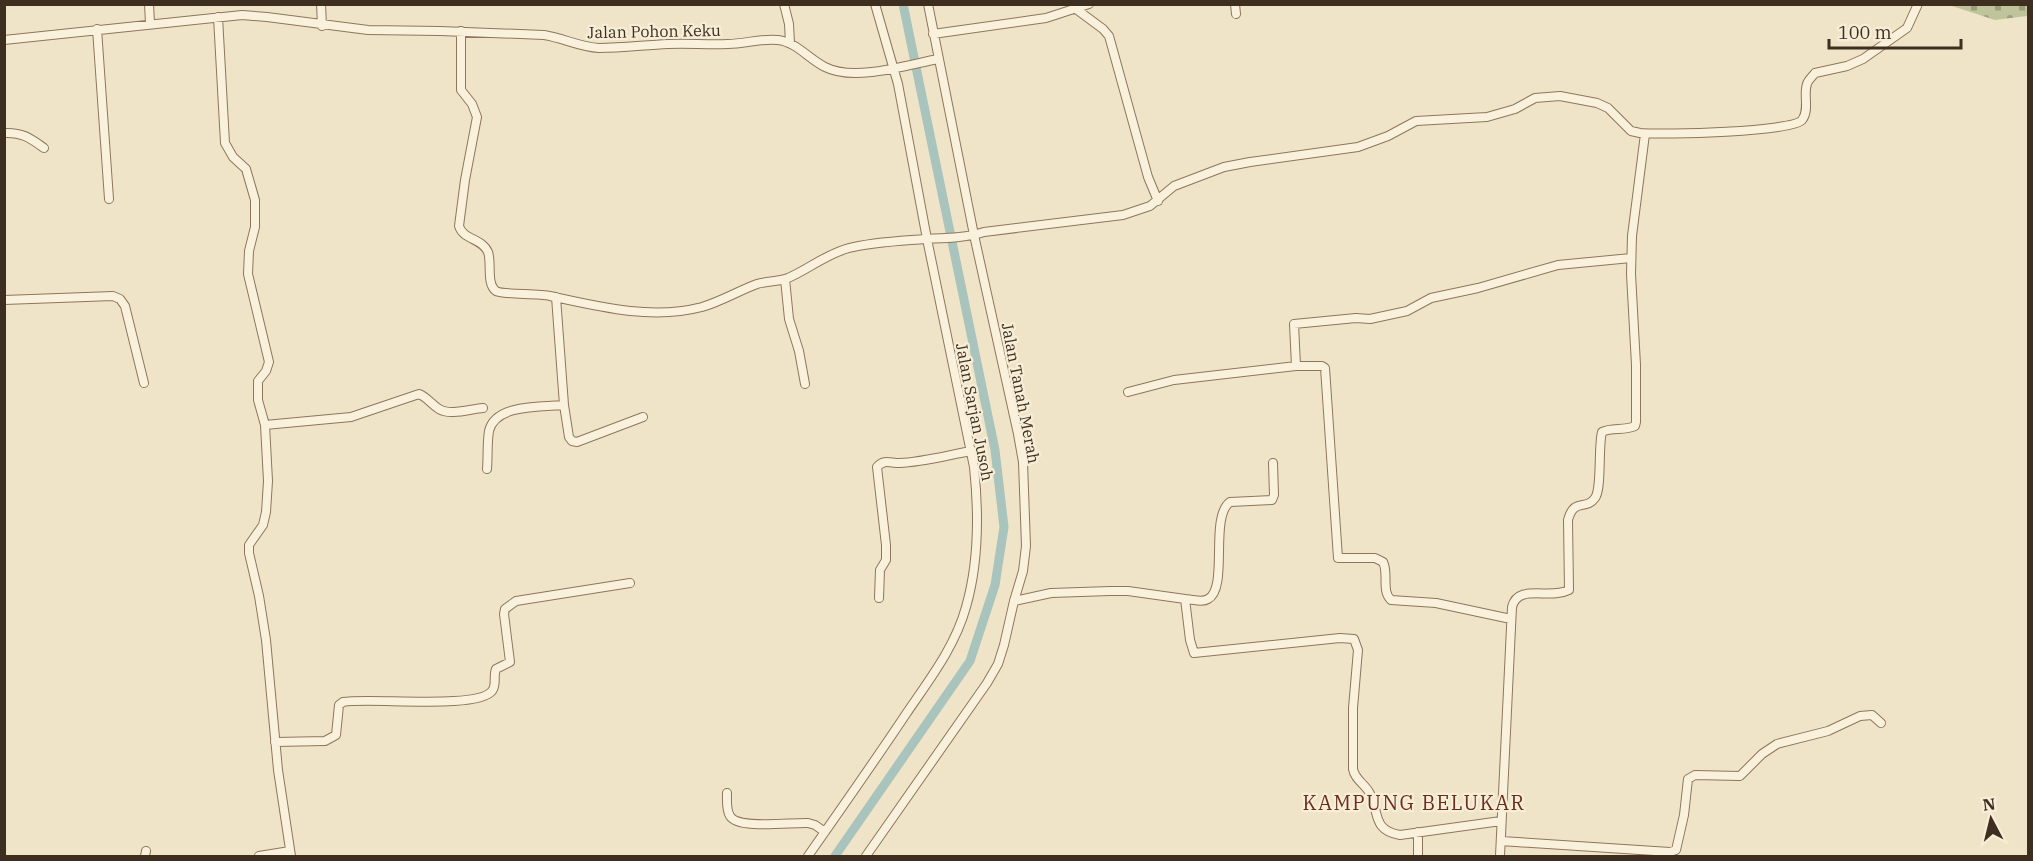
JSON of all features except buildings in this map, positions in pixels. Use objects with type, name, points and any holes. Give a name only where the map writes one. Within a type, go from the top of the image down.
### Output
[{"type":"street","points":[[149,4],[150,23]]},
{"type":"street","points":[[321,4],[322,26]]},
{"type":"street","points":[[784,4],[789,24],[790,43]]},
{"type":"street","name":"Jalan Sarjan Jusoh","points":[[808,856],[946,654],[958,631],[972,582],[976,555],[976,485],[971,452],[894,67],[875,4]]},
{"type":"street","name":"Jalan Tanah Merah","points":[[866,856],[998,664],[1023,571],[1026,546],[1023,462],[974,235],[928,4]]},
{"type":"street","points":[[933,34],[1046,18],[1089,4]]},
{"type":"street","points":[[1235,4],[1236,14]]},
{"type":"street","points":[[461,31],[461,90],[472,104],[477,117],[465,180],[460,217],[461,232],[482,244],[488,252],[492,286],[496,291],[504,294],[540,294],[631,312],[691,309],[718,302],[758,284],[785,279],[823,258],[848,249],[927,239],[965,237],[984,232],[1123,215],[1150,206],[1174,186],[1224,167],[1358,147],[1388,136],[1416,121],[1487,117],[1515,109],[1535,98],[1560,96],[1597,103],[1608,108],[1631,131],[1645,134],[1784,127],[1800,123],[1804,118],[1806,84],[1815,72],[1847,66],[1863,59],[1907,28],[1918,4]]},
{"type":"street","points":[[1076,9],[1103,29],[1108,36],[1148,177],[1158,201]]},
{"type":"street","name":"Jalan Pohon Keku","points":[[4,40],[242,15],[369,30],[544,35],[557,37],[586,48],[687,43],[726,44],[772,39],[790,43],[825,67],[840,72],[870,72],[938,59]]},
{"type":"street","points":[[218,17],[225,143],[233,157],[246,170],[255,200],[255,226],[248,268],[268,362],[266,371],[258,381],[258,400],[265,425],[268,481],[266,512],[263,525],[251,541],[249,554],[264,629],[275,742],[290,854],[259,856]]},
{"type":"street","points":[[97,29],[109,199]]},
{"type":"street","points":[[4,133],[19,132],[44,148]]},
{"type":"street","points":[[1500,856],[1512,608],[1517,596],[1529,593],[1556,594],[1569,590],[1568,520],[1570,511],[1573,507],[1591,502],[1597,495],[1602,432],[1635,426],[1636,373],[1631,258],[1645,134]]},
{"type":"street","points":[[1296,366],[1292,326],[1294,324],[1356,318],[1370,319],[1407,311],[1431,298],[1478,288],[1558,265],[1631,258]]},
{"type":"street","points":[[785,279],[789,319],[799,351],[805,384]]},
{"type":"street","points":[[4,300],[113,297],[120,299],[125,306],[144,383]]},
{"type":"street","points":[[556,297],[564,405],[569,437],[572,441],[577,442],[643,417]]},
{"type":"street","points":[[1128,392],[1174,380],[1296,366],[1319,365],[1325,368],[1338,558],[1375,558],[1383,562],[1386,571],[1387,594],[1391,600],[1436,603],[1511,618]]},
{"type":"street","points":[[265,425],[351,417],[418,394],[439,409],[448,412],[483,408]]},
{"type":"street","points":[[487,469],[489,431],[494,419],[504,412],[564,405]]},
{"type":"street","points":[[879,598],[880,570],[886,560],[886,545],[877,467],[880,463],[886,462],[902,463],[971,452]]},
{"type":"street","points":[[1014,601],[1051,593],[1110,591],[1128,591],[1204,601],[1210,598],[1214,592],[1220,552],[1221,511],[1230,502],[1272,500],[1273,463]]},
{"type":"street","points":[[275,742],[318,742],[332,739],[336,735],[339,705],[343,702],[430,702],[490,694],[494,689],[496,669],[510,662],[504,614],[509,606],[516,601],[630,583]]},
{"type":"street","points":[[1185,599],[1190,640],[1194,653],[1340,638],[1354,639],[1358,650],[1352,727],[1355,777],[1368,789],[1375,816],[1384,830],[1400,835],[1501,820]]},
{"type":"street","points":[[1500,841],[1670,852],[1676,850],[1684,815],[1687,783],[1691,776],[1740,776],[1769,748],[1777,744],[1828,731],[1860,716],[1872,715],[1881,723]]},
{"type":"street","points":[[727,793],[727,809],[733,820],[752,824],[808,823],[825,832]]},
{"type":"street","points":[[1418,832],[1418,856]]},
{"type":"green space","points":[[1949,5],[2028,5],[2027,16],[1995,20]]},
{"type":"waterway","points":[[835,856],[970,661],[995,585],[1004,527],[995,450],[903,4]]},
{"type":"district","name":"KAMPUNG BELUKAR","points":[[1414,802]]}]
